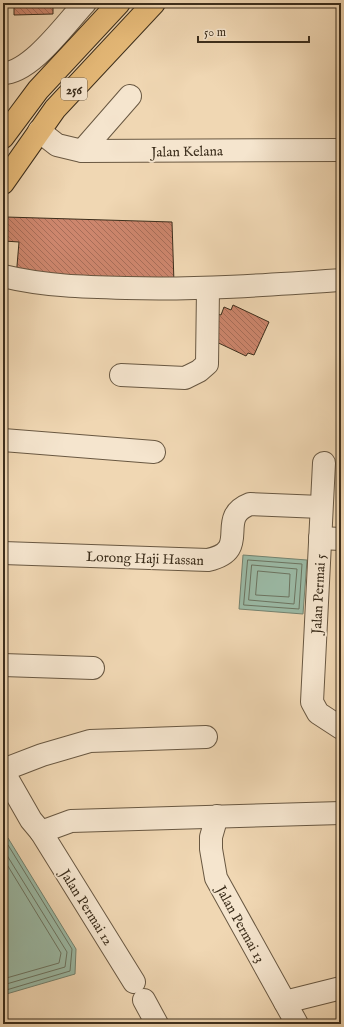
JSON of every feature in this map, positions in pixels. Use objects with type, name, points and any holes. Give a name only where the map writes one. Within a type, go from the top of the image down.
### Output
[{"type":"highway","name":"256","points":[[3,137],[38,90],[119,3]]},
{"type":"highway","name":"256","points":[[3,183],[55,109],[154,3]]},
{"type":"street","points":[[3,73],[11,73],[22,68],[33,59],[85,3]]},
{"type":"street","points":[[82,151],[130,96]]},
{"type":"street","name":"Jalan Kelana","points":[[39,131],[57,145],[82,151],[341,150]]},
{"type":"street","points":[[3,276],[24,281],[66,286],[208,289],[341,280]]},
{"type":"street","points":[[121,375],[185,378],[199,371],[207,364],[208,289]]},
{"type":"street","points":[[3,440],[154,452]]},
{"type":"street","name":"Jalan Permai 5","points":[[324,462],[321,507],[331,539],[312,702],[318,713],[334,724]]},
{"type":"street","name":"Lorong Haji Hassan","points":[[3,553],[208,560],[225,555],[229,551],[235,516],[239,510],[250,504],[321,507]]},
{"type":"street","points":[[3,665],[93,668]]},
{"type":"street","points":[[3,771],[42,754],[90,741],[206,737]]},
{"type":"street","name":"Jalan Permai 12","points":[[3,771],[31,820],[41,832],[134,982]]},
{"type":"street","points":[[41,832],[71,821],[341,813]]},
{"type":"street","name":"Jalan Permai 13","points":[[217,816],[211,837],[210,849],[216,878],[298,1024]]},
{"type":"street","points":[[285,1002],[341,988]]},
{"type":"street","points":[[144,1000],[157,1024]]},
{"type":"water","points":[[243,555],[307,560],[303,614],[239,609]]},
{"type":"water","points":[[8,838],[76,949],[75,974],[3,995],[3,841]]},
{"type":"building","points":[[14,3],[53,3],[53,14],[14,15]]},
{"type":"building","points":[[6,217],[172,222],[174,283],[16,278],[19,242],[4,241]]},
{"type":"building","points":[[233,305],[269,322],[254,355],[248,353],[246,356],[208,338],[215,313],[221,315],[224,307],[231,310]]}]
